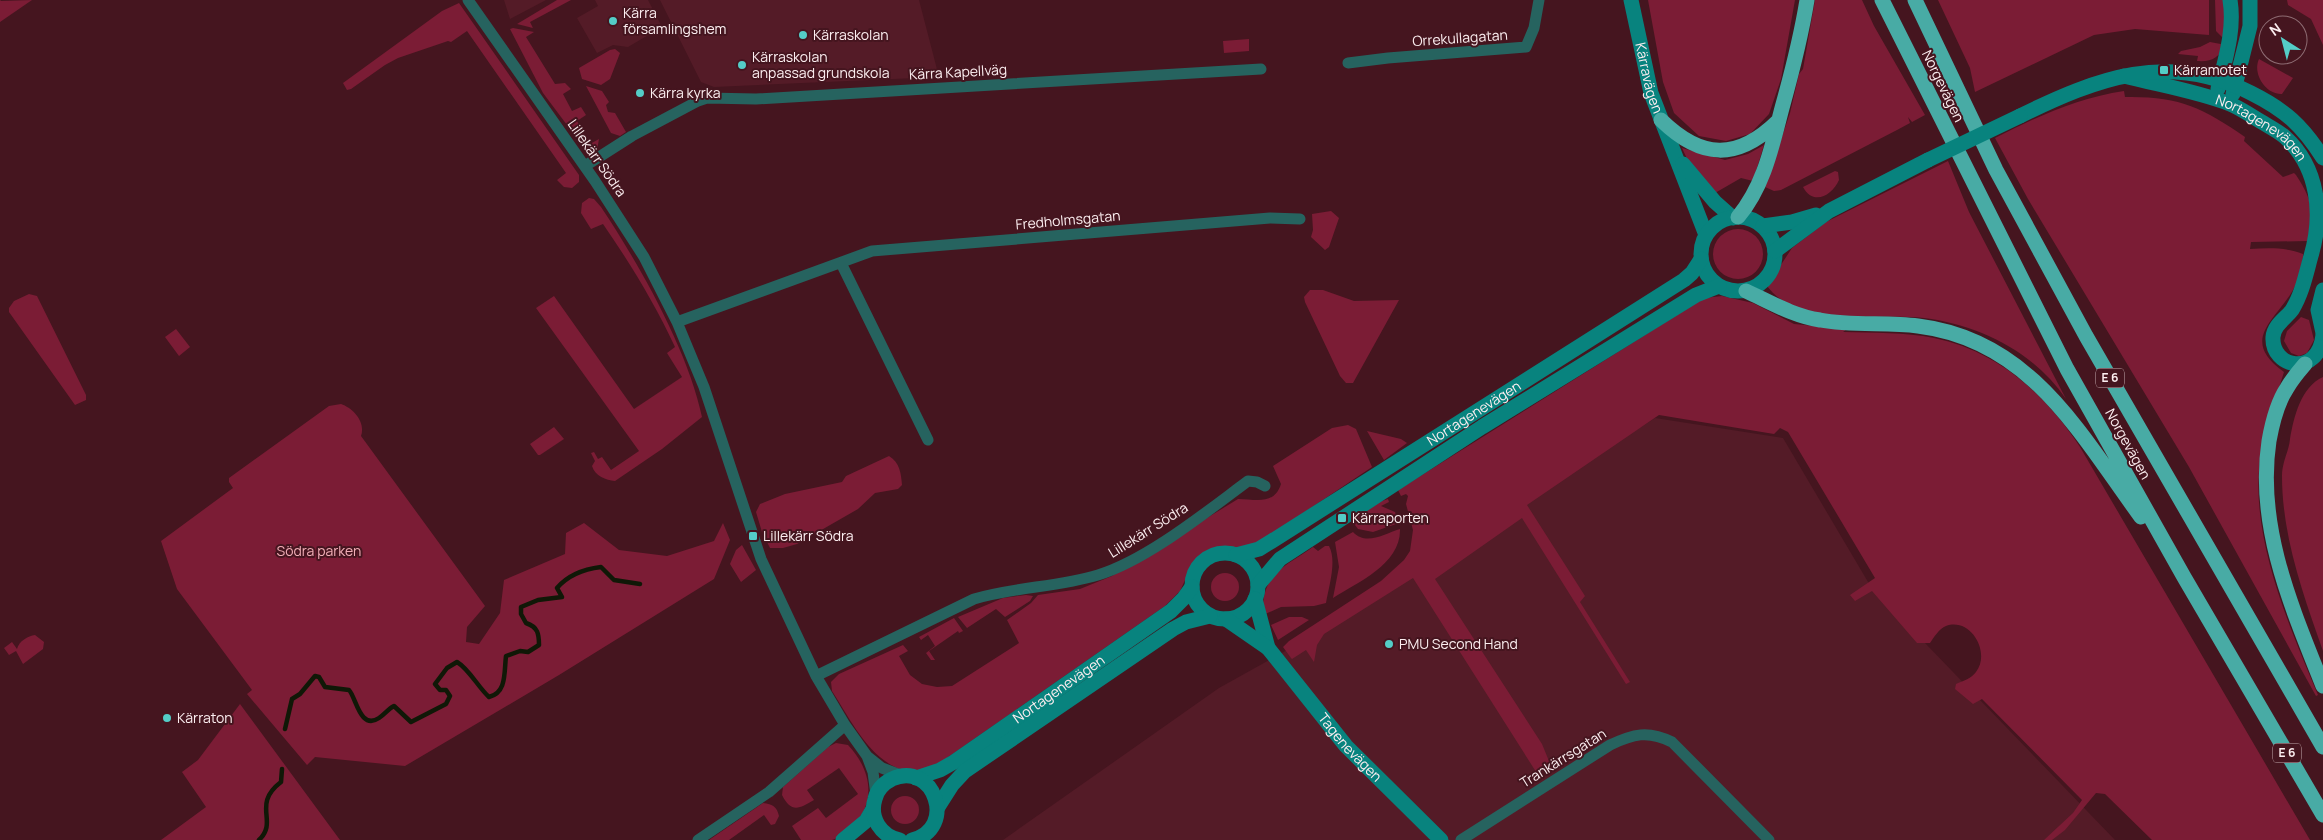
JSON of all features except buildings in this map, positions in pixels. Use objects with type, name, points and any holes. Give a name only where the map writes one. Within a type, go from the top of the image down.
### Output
[{"type":"highway","points":[[1736,217],[1757,190],[1779,120],[1796,56],[1807,0]]},
{"type":"highway","name":"Norgevägen","points":[[1882,0],[2067,369],[2184,577],[2323,815]]},
{"type":"highway","name":"Norgevägen","points":[[1915,0],[1996,170],[2086,336],[2323,747]]},
{"type":"highway","points":[[1661,120],[1686,141],[1701,148],[1718,151],[1734,150],[1750,144],[1765,134],[1779,120]]},
{"type":"highway","points":[[1746,291],[1796,315],[1820,321],[1918,326],[1947,331],[1975,340],[2001,353],[2025,370],[2053,397],[2080,430],[2184,577]]},
{"type":"highway","points":[[2314,360],[2286,388],[2272,427],[2266,468],[2266,490],[2269,523],[2276,554],[2300,629],[2323,686]]},
{"type":"street","name":"Lillekärr Södra","points":[[468,0],[584,166],[644,257],[677,322],[704,387],[761,559],[816,676],[845,725],[867,756],[873,772],[874,802]]},
{"type":"street","name":"Orrekullagatan","points":[[1348,63],[1526,47],[1534,28],[1539,0]]},
{"type":"street","name":"Kärravägen","points":[[1631,0],[1645,70],[1661,120],[1706,235]]},
{"type":"street","points":[[2216,100],[2229,44],[2232,10],[2230,0]]},
{"type":"street","points":[[2230,104],[2250,26],[2250,0]]},
{"type":"street","name":"Kärra Kapellväg","points":[[584,166],[650,126],[690,104],[707,98],[756,98],[1261,69]]},
{"type":"street","name":"Nortagenevägen","points":[[1775,251],[1829,211],[1928,160],[2079,88],[2124,76],[2164,70],[2220,79],[2236,85],[2284,111],[2302,128],[2323,158]]},
{"type":"street","name":"Nortagenevägen","points":[[2124,76],[2230,104],[2284,136],[2297,150],[2308,168],[2318,204],[2312,251],[2297,298],[2292,309],[2274,330],[2273,339],[2276,350],[2288,362],[2297,365],[2314,360]]},
{"type":"street","name":"Kärravägen","points":[[1674,153],[1715,202],[1736,217]]},
{"type":"street","name":"Nortagenevägen","points":[[1736,217],[1751,219],[1763,226],[1792,222],[1829,211]]},
{"type":"street","points":[[1736,217],[1718,224],[1706,235],[1701,250],[1707,274],[1718,286],[1732,291],[1746,291],[1760,285],[1766,280],[1774,266],[1775,251],[1769,233],[1763,226]]},
{"type":"street","name":"Fredholmsgatan","points":[[677,322],[878,251],[1270,218],[1300,219]]},
{"type":"street","name":"Nortagenevägen","points":[[843,840],[866,820],[874,802],[887,782],[940,770],[954,762],[1163,617],[1184,598],[1192,587],[1193,576],[1206,559],[1226,553],[1236,555],[1254,551],[1272,541],[1676,285],[1692,273],[1702,259]]},
{"type":"street","points":[[841,263],[928,440]]},
{"type":"street","name":"Nortagenevägen","points":[[912,840],[924,835],[932,828],[938,807],[952,785],[965,771],[1172,629],[1186,622],[1210,616],[1226,620],[1243,614],[1280,559],[1397,482],[1696,294],[1718,286]]},
{"type":"street","points":[[2314,360],[2320,348],[2323,334],[2323,328],[2318,318],[2323,290]]},
{"type":"street","name":"Lillekärr Södra","points":[[816,676],[974,599],[993,593],[1081,580],[1121,566],[1195,519],[1248,482],[1257,482],[1265,486]]},
{"type":"street","points":[[1236,555],[1251,567],[1256,592]]},
{"type":"street","points":[[1192,587],[1197,604],[1210,616]]},
{"type":"street","name":"Tagenevägen","points":[[1256,592],[1268,648]]},
{"type":"street","name":"Tagenevägen","points":[[1226,620],[1268,648],[1346,746],[1441,840]]},
{"type":"street","points":[[698,840],[769,792],[845,725]]},
{"type":"street","name":"Trankärrsgatan","points":[[1461,840],[1610,745],[1627,737],[1642,734],[1658,735],[1672,742],[1769,840]]},
{"type":"street","name":"Lillekärr Södra","points":[[867,756],[882,768],[909,777]]},
{"type":"street","points":[[909,777],[932,789],[938,807]]},
{"type":"street","points":[[874,802],[878,827],[892,840]]},
{"type":"shaded area","points":[[504,0],[546,0],[510,19]]},
{"type":"shaded area","points":[[595,0],[648,0],[662,27],[628,47],[613,45],[597,53],[577,18],[598,6]]},
{"type":"shaded area","name":"Kärraskolan","points":[[660,0],[919,0],[939,77],[714,87],[701,82]]},
{"type":"shaded area","points":[[1655,418],[1783,438],[1871,587],[2115,840],[1003,840],[1219,688],[1298,644]]},
{"type":"green space","points":[[32,0],[0,22],[1,1]]},
{"type":"green space","points":[[557,0],[571,0],[530,22],[533,28],[517,24]]},
{"type":"green space","points":[[1648,0],[1795,0],[1781,79],[1769,114],[1750,134],[1726,141],[1699,136],[1674,113],[1663,82]]},
{"type":"green space","points":[[1815,0],[1862,0],[1874,26],[1925,115],[1912,122],[1908,117],[1910,123],[1781,190],[1774,191],[1765,187],[1790,113],[1799,74],[1803,69]]},
{"type":"green space","points":[[1938,0],[2209,0],[2209,35],[2135,29],[2094,35],[1975,92],[1970,68]]},
{"type":"green space","points":[[2215,0],[2227,0],[2223,38],[2216,31]]},
{"type":"green space","points":[[2287,0],[2323,0],[2323,45],[2308,15],[2304,15],[2288,5]]},
{"type":"green space","points":[[459,3],[579,175],[579,182],[572,188],[564,187],[557,180],[566,173],[467,31],[451,42],[448,41],[398,58],[347,90],[343,83],[442,11]]},
{"type":"green space","points":[[510,29],[534,32],[526,37],[555,84],[565,83],[571,89],[563,94],[572,111],[581,107],[586,115],[577,121],[590,144],[599,139],[597,150],[588,152],[585,149],[543,93]]},
{"type":"green space","points":[[1249,39],[1249,51],[1224,53],[1223,41]]},
{"type":"green space","points":[[2210,42],[2226,45],[2211,60],[2197,61],[2198,56],[2178,54],[2181,51],[2200,47]]},
{"type":"green space","points":[[615,49],[620,53],[610,79],[601,85],[582,79],[579,68]]},
{"type":"green space","points":[[2258,62],[2258,65],[2270,65],[2293,78],[2282,94],[2271,91],[2266,87],[2259,77],[2257,65]]},
{"type":"green space","points":[[586,86],[602,91],[609,102],[606,105],[608,112],[615,113],[626,132],[620,136],[611,133]]},
{"type":"green space","points":[[2124,91],[2125,97],[2144,97],[2175,101],[2189,105],[2216,118],[2245,137],[2244,141],[2283,177],[2294,173],[2309,199],[2312,223],[2307,241],[2251,242],[2250,249],[2284,249],[2303,254],[2300,274],[2295,286],[2270,321],[2262,340],[2264,350],[2271,361],[2284,372],[2264,438],[2258,490],[2266,550],[2274,581],[2295,640],[2318,695],[2316,696],[2189,467],[2028,199],[1995,138],[2074,103]]},
{"type":"green space","points":[[1764,145],[1753,181],[1741,178],[1715,193],[1689,163],[1682,148],[1725,160],[1748,154]]},
{"type":"green space","points":[[1948,161],[1969,212],[2066,399],[2053,382],[2022,355],[1985,334],[1965,327],[1924,318],[1840,316],[1818,313],[1798,308],[1781,299],[1767,286],[1792,248],[1826,222]]},
{"type":"green space","points":[[1835,171],[1838,172],[1839,180],[1836,186],[1822,197],[1812,196],[1803,187]]},
{"type":"green space","points":[[589,198],[594,199],[601,207],[631,254],[660,308],[686,364],[702,417],[662,449],[615,481],[598,475],[592,466],[595,461],[591,453],[594,452],[598,459],[602,457],[611,470],[639,451],[536,308],[554,296],[634,409],[682,377],[667,353],[675,347],[651,299],[603,224],[591,229],[581,213],[582,203]]},
{"type":"green space","points":[[1331,211],[1339,218],[1329,247],[1325,250],[1311,237],[1313,230],[1312,214]]},
{"type":"green space","points":[[1738,229],[1756,236],[1763,254],[1756,272],[1738,279],[1720,272],[1713,254],[1720,236]]},
{"type":"green space","points":[[1310,290],[1323,290],[1354,301],[1399,300],[1353,383],[1346,383],[1340,376],[1305,302],[1304,297]]},
{"type":"green space","points":[[29,294],[37,296],[86,395],[86,400],[75,405],[9,312],[9,308],[14,301]]},
{"type":"green space","points":[[1722,296],[1753,303],[1794,324],[1847,329],[1843,332],[1923,336],[1957,344],[1999,364],[2035,393],[2051,409],[2080,447],[2310,840],[2152,840],[2105,794],[2096,793],[2065,830],[2052,840],[2044,840],[2073,813],[2082,800],[1982,699],[1973,704],[1955,689],[1956,684],[1976,672],[1980,664],[1980,647],[1976,638],[1970,632],[1963,627],[1955,625],[1946,626],[1939,631],[1930,643],[1917,643],[1872,591],[1855,601],[1850,595],[1875,578],[1788,432],[1780,428],[1774,434],[1659,415],[1527,505],[1585,596],[1580,602],[1630,682],[1626,684],[1522,518],[1435,579],[1542,744],[1551,766],[1538,775],[1413,578],[1324,634],[1317,645],[1314,662],[1306,650],[1291,658],[1283,647],[1289,641],[1381,581],[1404,560],[1410,551],[1413,530],[1406,504],[1408,496],[1406,494],[1401,496],[1398,490],[1704,298]]},
{"type":"green space","points":[[2301,317],[2309,320],[2314,340],[2307,353],[2299,356],[2291,353],[2284,341],[2287,331]]},
{"type":"green space","points":[[176,329],[190,347],[179,356],[165,337]]},
{"type":"green space","points":[[2323,377],[2323,651],[2295,565],[2286,521],[2282,476],[2296,412],[2309,388]]},
{"type":"green space","name":"Södra parken","points":[[341,404],[357,416],[362,426],[361,436],[485,606],[467,627],[466,642],[479,644],[500,613],[504,580],[565,554],[566,533],[584,523],[619,550],[667,556],[714,541],[723,523],[730,540],[714,579],[559,675],[405,766],[315,757],[307,765],[247,694],[252,690],[177,589],[161,541],[233,488],[229,478],[329,406]]},
{"type":"green space","points":[[1348,425],[1356,429],[1372,467],[1260,542],[1232,549],[1216,549],[1203,554],[1192,565],[1180,591],[1165,606],[941,762],[928,769],[924,771],[908,771],[893,766],[880,757],[858,732],[832,691],[831,682],[839,674],[903,645],[908,651],[899,656],[910,675],[922,684],[937,687],[952,686],[1019,643],[1007,620],[1031,603],[1038,595],[1080,589],[1112,576],[1238,499],[1263,500],[1274,496],[1281,484],[1273,466],[1332,428]]},
{"type":"green space","points":[[554,427],[564,439],[538,455],[530,444]]},
{"type":"green space","points":[[1367,431],[1401,439],[1407,443],[1384,460]]},
{"type":"green space","points":[[889,456],[896,462],[900,472],[902,485],[898,489],[875,493],[858,509],[797,544],[783,548],[770,548],[762,532],[756,512],[760,504],[785,494],[842,482],[846,476]]},
{"type":"green space","points":[[1388,499],[1389,502],[1381,506],[1395,512],[1399,523],[1373,532],[1358,529],[1352,521],[1379,502]]},
{"type":"green space","points":[[1400,529],[1398,541],[1386,562],[1376,571],[1333,598],[1339,567],[1335,542],[1353,532],[1358,536],[1369,539]]},
{"type":"green space","points":[[742,545],[756,570],[741,582],[730,564],[736,550]]},
{"type":"green space","points":[[1325,546],[1329,546],[1332,559],[1332,574],[1326,603],[1314,606],[1281,607],[1263,615],[1263,601],[1266,590],[1276,574],[1283,567],[1313,547],[1318,551]]},
{"type":"green space","points":[[1225,573],[1235,577],[1239,587],[1235,597],[1225,601],[1215,597],[1211,587],[1215,577]]},
{"type":"green space","points":[[1033,596],[1030,601],[1005,617],[996,609],[967,628],[958,617],[1003,598]]},
{"type":"green space","points":[[1289,617],[1302,617],[1309,620],[1278,640],[1271,625]]},
{"type":"green space","points":[[954,618],[963,631],[959,633],[958,631],[929,651],[935,660],[931,660],[926,653],[935,646],[928,635],[921,640],[919,637]]},
{"type":"green space","points":[[35,635],[44,642],[43,649],[23,664],[16,651],[9,655],[4,648],[12,642],[17,649],[24,639]]},
{"type":"green space","points":[[240,704],[340,840],[161,840],[206,807],[182,772],[198,760]]},
{"type":"green space","points":[[836,743],[848,745],[862,765],[868,786],[868,797],[865,807],[860,818],[837,838],[832,840],[801,840],[792,826],[818,808],[826,818],[858,794],[839,768],[807,790],[814,800],[804,806],[792,807],[785,801],[782,795],[783,787],[828,747]]},
{"type":"green space","points":[[905,796],[915,800],[919,810],[915,820],[905,824],[895,820],[891,810],[895,800]]},
{"type":"green space","points":[[763,803],[776,808],[779,816],[775,824],[771,825],[764,815],[729,840],[709,840]]},
{"type":"waterway","points":[[285,729],[292,699],[300,694],[315,676],[319,677],[325,687],[349,690],[363,717],[373,721],[394,706],[411,722],[446,704],[450,696],[446,690],[440,690],[435,684],[447,668],[457,662],[466,669],[489,697],[495,695],[504,681],[506,656],[520,651],[528,652],[539,645],[537,631],[526,623],[521,614],[521,607],[538,600],[562,597],[557,588],[561,583],[577,573],[595,568],[601,567],[614,580],[640,584]]},
{"type":"waterway","points":[[259,840],[267,826],[266,805],[268,798],[272,790],[281,782],[282,769]]},
{"type":"place","name":"Kärra församlingshem","points":[[613,21]]},
{"type":"place","name":"Kärraskolan","points":[[803,35]]},
{"type":"place","name":"Kärraskolan anpassad grundskola","points":[[742,65]]},
{"type":"place","name":"Kärramotet","points":[[2164,70]]},
{"type":"place","name":"Kärra kyrka","points":[[640,93]]},
{"type":"place","name":"Kärraporten","points":[[1342,518]]},
{"type":"place","name":"Lillekärr Södra","points":[[753,536]]},
{"type":"place","name":"PMU Second Hand","points":[[1389,644]]},
{"type":"place","name":"Kärraton","points":[[167,718]]}]
